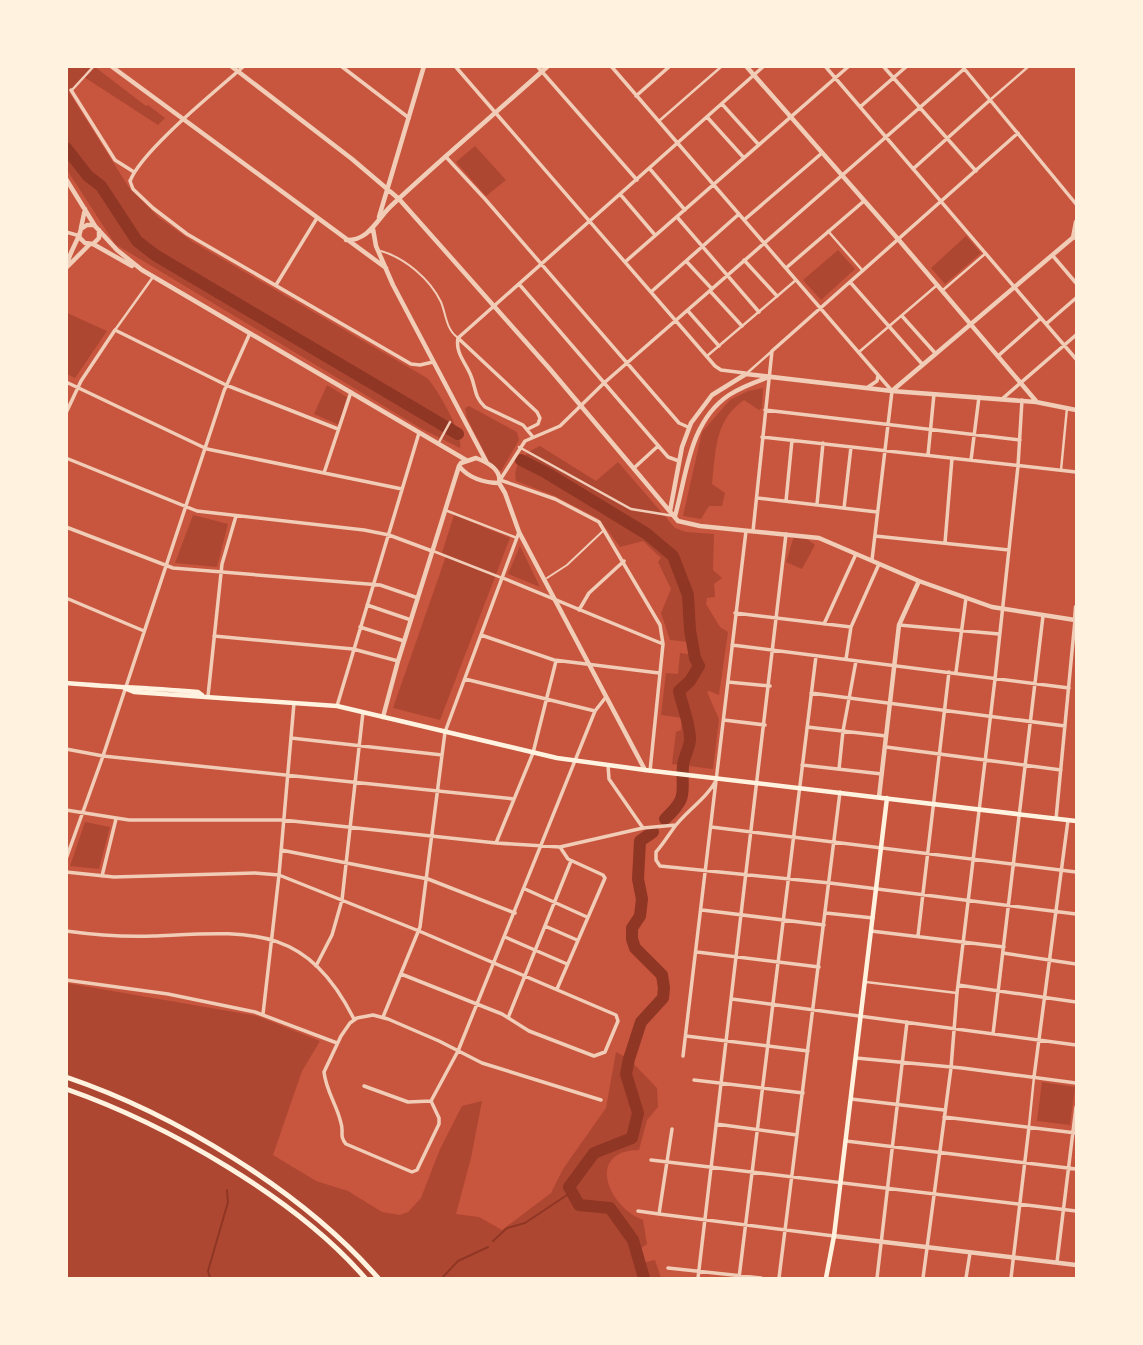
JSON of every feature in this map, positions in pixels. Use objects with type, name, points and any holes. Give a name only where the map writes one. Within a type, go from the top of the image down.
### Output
[{"type":"highway","points":[[66,1077],[142,1108],[238,1162],[315,1219],[348,1247],[378,1279]]},
{"type":"highway","points":[[66,1089],[122,1111],[168,1134],[263,1190],[316,1230],[365,1279]]},
{"type":"main road","points":[[66,683],[124,688],[134,692],[337,706],[576,761],[1076,821]]},
{"type":"main road","points":[[826,1279],[841,1183],[887,798]]},
{"type":"street","points":[[94,66],[71,90],[119,164],[134,172]]},
{"type":"street","points":[[111,66],[386,268]]},
{"type":"street","points":[[231,66],[398,199],[580,405],[674,517],[685,524],[819,538],[966,598],[1002,609],[1075,620]]},
{"type":"street","points":[[244,66],[184,120],[134,172],[130,184],[153,208],[187,233],[403,361],[415,365],[433,362]]},
{"type":"street","points":[[341,66],[410,118]]},
{"type":"street","points":[[379,218],[424,66]]},
{"type":"street","points":[[455,66],[717,368],[746,374],[892,391],[1022,400],[1076,410]]},
{"type":"street","points":[[537,66],[637,180]]},
{"type":"street","points":[[345,240],[360,238],[373,228],[398,199],[548,66]]},
{"type":"street","points":[[611,66],[892,391]]},
{"type":"street","points":[[636,96],[670,66]]},
{"type":"street","points":[[659,121],[722,66]]},
{"type":"street","points":[[746,66],[1036,402]]},
{"type":"street","points":[[533,437],[523,425],[480,402],[474,391],[472,376],[458,351],[458,338],[764,66]]},
{"type":"street","points":[[825,66],[1076,359]]},
{"type":"street","points":[[625,262],[849,66]]},
{"type":"street","points":[[883,66],[976,171]]},
{"type":"street","points":[[860,107],[908,66]]},
{"type":"street","points":[[913,169],[1029,66]]},
{"type":"street","points":[[499,481],[525,440],[560,426],[604,383],[963,68],[1076,204]]},
{"type":"street","points":[[722,104],[759,145]]},
{"type":"street","points":[[707,117],[744,158]]},
{"type":"street","points":[[670,512],[678,461],[688,427],[712,395],[746,374],[1018,134]]},
{"type":"street","points":[[744,220],[822,153]]},
{"type":"street","points":[[446,157],[678,423],[688,427]]},
{"type":"street","points":[[649,168],[685,210]]},
{"type":"street","points":[[66,179],[97,228],[117,250],[142,270]]},
{"type":"street","points":[[1070,196],[1075,191]]},
{"type":"street","points":[[620,194],[655,235]]},
{"type":"street","points":[[786,268],[864,201]]},
{"type":"street","points":[[85,208],[80,235],[84,243],[142,270],[466,460]]},
{"type":"street","points":[[651,292],[739,214]]},
{"type":"street","points":[[677,217],[759,312]]},
{"type":"street","points":[[276,285],[318,218]]},
{"type":"street","points":[[872,561],[892,391],[1074,237],[1076,222]]},
{"type":"street","points":[[67,267],[80,235],[88,225],[97,228]]},
{"type":"street","points":[[67,267],[99,238],[97,228]]},
{"type":"street","points":[[373,228],[378,251],[386,268],[487,463]]},
{"type":"street","points":[[828,231],[863,271]]},
{"type":"street","points":[[66,232],[80,235]]},
{"type":"street","points":[[942,290],[986,253]]},
{"type":"street","points":[[1052,256],[1076,283]]},
{"type":"street","points":[[744,260],[777,296]]},
{"type":"street","points":[[686,261],[742,326]]},
{"type":"street","points":[[66,413],[78,387],[153,277]]},
{"type":"street","points":[[707,356],[796,280]]},
{"type":"street","points":[[850,282],[923,365]]},
{"type":"street","points":[[519,284],[658,446],[668,457],[678,461]]},
{"type":"street","points":[[859,352],[937,285]]},
{"type":"street","points":[[1046,324],[1076,298]]},
{"type":"street","points":[[687,310],[719,346]]},
{"type":"street","points":[[902,316],[936,354]]},
{"type":"street","points":[[998,356],[1041,318]]},
{"type":"street","points":[[115,330],[226,385],[338,429]]},
{"type":"street","points":[[66,859],[226,385],[250,333]]},
{"type":"street","points":[[1002,399],[1076,335]]},
{"type":"street","points":[[458,338],[537,412],[540,418],[538,424],[528,429]]},
{"type":"street","points":[[754,531],[772,351]]},
{"type":"street","points":[[868,387],[877,381],[877,373]]},
{"type":"street","points":[[674,517],[692,444],[704,421],[730,394],[769,377]]},
{"type":"street","points":[[906,379],[913,392]]},
{"type":"street","points":[[66,382],[205,448],[402,489]]},
{"type":"street","points":[[324,473],[351,392]]},
{"type":"street","points":[[928,455],[934,393]]},
{"type":"street","points":[[971,460],[979,397]]},
{"type":"street","points":[[923,1279],[951,1068],[972,859],[995,678],[1018,466],[1022,400]]},
{"type":"street","points":[[1061,470],[1067,408]]},
{"type":"street","points":[[765,410],[1020,440]]},
{"type":"street","points":[[438,444],[450,422]]},
{"type":"street","points":[[337,706],[419,433]]},
{"type":"street","points":[[762,437],[1076,472]]},
{"type":"street","points":[[786,501],[792,440]]},
{"type":"street","points":[[817,504],[823,443]]},
{"type":"street","points":[[633,468],[658,446]]},
{"type":"street","points":[[519,447],[631,509],[674,517]]},
{"type":"street","points":[[844,508],[850,447]]},
{"type":"street","points":[[477,458],[481,450]]},
{"type":"street","points":[[66,458],[186,507],[214,514],[389,535],[663,644]]},
{"type":"street","points":[[383,717],[459,466],[466,460],[477,458],[497,470],[518,535],[557,600],[647,771]]},
{"type":"street","points":[[945,543],[952,458]]},
{"type":"street","points":[[459,466],[467,475],[485,481],[499,481],[555,499],[596,520],[605,529],[660,625],[663,644],[647,771]]},
{"type":"street","points":[[757,498],[877,512]]},
{"type":"street","points":[[445,510],[518,535]]},
{"type":"street","points":[[205,696],[221,573],[236,516]]},
{"type":"street","points":[[66,527],[164,566],[373,585],[418,598]]},
{"type":"street","points":[[684,1056],[746,531]]},
{"type":"street","points":[[698,1279],[786,534]]},
{"type":"street","points":[[383,1017],[419,931],[428,879],[445,732],[518,535]]},
{"type":"street","points":[[875,536],[1009,550]]},
{"type":"street","points":[[824,624],[856,554]]},
{"type":"street","points":[[579,610],[589,593],[624,561]]},
{"type":"street","points":[[846,659],[851,627],[879,564]]},
{"type":"street","points":[[879,797],[899,625],[919,581]]},
{"type":"street","points":[[66,598],[144,631]]},
{"type":"street","points":[[956,673],[966,598]]},
{"type":"street","points":[[367,605],[411,620]]},
{"type":"street","points":[[1056,819],[1076,607]]},
{"type":"street","points":[[735,612],[851,627]]},
{"type":"street","points":[[993,1034],[1043,616]]},
{"type":"street","points":[[899,625],[999,634]]},
{"type":"street","points":[[360,627],[404,641]]},
{"type":"street","points":[[481,635],[556,661],[660,673]]},
{"type":"street","points":[[214,636],[353,649],[398,661]]},
{"type":"street","points":[[732,645],[1069,688]]},
{"type":"street","points":[[739,1277],[816,656]]},
{"type":"street","points":[[496,843],[533,753],[556,661]]},
{"type":"street","points":[[839,769],[856,661]]},
{"type":"street","points":[[918,936],[949,672]]},
{"type":"street","points":[[465,679],[595,711]]},
{"type":"street","points":[[728,682],[769,686]]},
{"type":"street","points":[[811,693],[1066,726]]},
{"type":"street","points":[[431,1101],[458,1051],[595,711],[606,697]]},
{"type":"street","points":[[263,1014],[279,875],[294,703]]},
{"type":"street","points":[[316,966],[332,935],[342,900],[363,712]]},
{"type":"street","points":[[724,720],[765,725]]},
{"type":"street","points":[[807,727],[888,736]]},
{"type":"street","points":[[290,738],[442,755]]},
{"type":"street","points":[[886,747],[1061,770]]},
{"type":"street","points":[[66,749],[514,799]]},
{"type":"street","points":[[608,765],[609,779],[643,828]]},
{"type":"street","points":[[802,765],[882,774]]},
{"type":"street","points":[[717,779],[706,796],[676,825],[656,852],[657,863],[664,868],[830,883],[1076,914]]},
{"type":"street","points":[[779,1279],[841,792]]},
{"type":"street","points":[[66,810],[117,820],[283,820],[496,843],[560,847],[643,828],[676,825]]},
{"type":"street","points":[[102,876],[117,820]]},
{"type":"street","points":[[1011,1279],[1068,820]]},
{"type":"street","points":[[712,827],[1076,872]]},
{"type":"street","points":[[557,989],[605,877],[571,861],[564,856],[560,847]]},
{"type":"street","points":[[281,850],[428,879],[515,913]]},
{"type":"street","points":[[508,1018],[571,861]]},
{"type":"street","points":[[66,872],[102,876],[255,873],[279,875],[616,1014],[618,1021],[606,1050],[602,1055],[594,1056],[529,1031],[477,1004],[401,974]]},
{"type":"street","points":[[524,889],[587,917]]},
{"type":"street","points":[[702,910],[824,925]]},
{"type":"street","points":[[826,912],[873,918]]},
{"type":"street","points":[[545,926],[577,940]]},
{"type":"street","points":[[66,931],[136,936],[228,933],[272,939],[293,949],[316,966],[338,989],[354,1019]]},
{"type":"street","points":[[871,931],[963,942],[1076,964]]},
{"type":"street","points":[[505,937],[567,964]]},
{"type":"street","points":[[697,952],[819,967]]},
{"type":"street","points":[[66,979],[168,994],[263,1014],[337,1043]]},
{"type":"street","points":[[865,982],[957,993]]},
{"type":"street","points":[[958,985],[1076,1002]]},
{"type":"street","points":[[732,999],[1076,1045]]},
{"type":"street","points":[[431,1101],[439,1124],[417,1170],[412,1172],[346,1144],[341,1136],[342,1125],[324,1075],[337,1043],[354,1019],[368,1015],[383,1017],[493,1067],[601,1100]]},
{"type":"street","points":[[877,1279],[907,1022]]},
{"type":"street","points":[[686,1036],[808,1051]]},
{"type":"street","points":[[856,1058],[1076,1083]]},
{"type":"street","points":[[694,1080],[803,1093]]},
{"type":"street","points":[[365,1086],[408,1102],[431,1101]]},
{"type":"street","points":[[851,1098],[944,1110]]},
{"type":"street","points":[[1057,1262],[1075,1133],[1076,1107]]},
{"type":"street","points":[[944,1116],[1075,1133]]},
{"type":"street","points":[[716,1124],[797,1135]]},
{"type":"street","points":[[659,1214],[671,1129]]},
{"type":"street","points":[[846,1141],[1076,1169]]},
{"type":"street","points":[[651,1160],[1076,1212]]},
{"type":"street","points":[[638,1211],[1076,1265]]},
{"type":"street","points":[[966,1279],[970,1252]]},
{"type":"street","points":[[668,1268],[761,1279]]},
{"type":"lane","points":[[378,251],[402,260],[423,279],[439,298],[450,330],[458,338]]},
{"type":"lane","points":[[544,579],[569,564],[605,529]]},
{"type":"shaded area","points":[[67,67],[92,67],[69,92],[128,186],[158,217],[193,242],[427,378],[454,423],[460,448],[422,429],[115,244],[67,170]]},
{"type":"shaded area","points":[[95,67],[165,118],[158,125],[84,77]]},
{"type":"shaded area","points":[[475,146],[506,180],[486,196],[456,162]]},
{"type":"shaded area","points":[[966,236],[981,253],[945,284],[931,268]]},
{"type":"shaded area","points":[[838,250],[855,269],[821,300],[803,280]]},
{"type":"shaded area","points":[[67,313],[107,331],[75,378],[67,374]]},
{"type":"shaded area","points":[[327,385],[347,397],[339,425],[314,414]]},
{"type":"shaded area","points":[[763,388],[762,408],[759,410],[744,400],[727,417],[718,438],[712,484],[725,493],[722,506],[709,506],[701,519],[683,516],[702,432],[730,400],[748,391]]},
{"type":"shaded area","points":[[469,406],[517,432],[519,440],[501,471],[492,467],[467,418],[465,408]]},
{"type":"shaded area","points":[[540,446],[596,481],[618,462],[675,528],[686,532],[714,534],[713,570],[722,578],[714,584],[715,597],[707,598],[706,604],[720,627],[728,632],[719,695],[707,692],[719,719],[713,769],[672,764],[676,732],[681,730],[682,718],[661,715],[666,673],[678,674],[680,653],[688,654],[689,642],[670,640],[661,613],[671,589],[658,562],[661,558],[643,541],[620,547],[599,519],[555,496],[516,481],[516,469],[521,459]]},
{"type":"shaded area","points":[[193,515],[228,524],[217,567],[175,563]]},
{"type":"shaded area","points":[[454,515],[510,538],[440,720],[393,708],[446,556],[442,553]]},
{"type":"shaded area","points":[[794,536],[807,539],[815,545],[802,569],[786,562]]},
{"type":"shaded area","points":[[520,546],[540,587],[508,574]]},
{"type":"shaded area","points":[[85,822],[110,827],[99,869],[70,866]]},
{"type":"shaded area","points":[[66,983],[257,1016],[320,1041],[302,1071],[273,1155],[316,1181],[348,1191],[382,1212],[400,1215],[408,1212],[421,1198],[440,1149],[462,1106],[482,1101],[456,1214],[479,1217],[502,1230],[551,1193],[563,1169],[606,1108],[616,1052],[629,1059],[657,1088],[658,1107],[647,1120],[639,1150],[622,1153],[612,1160],[607,1169],[612,1192],[620,1204],[643,1220],[647,1244],[640,1249],[637,1264],[655,1260],[661,1278],[67,1278]]},
{"type":"shaded area","points":[[1042,1082],[1075,1087],[1070,1125],[1037,1121]]},
{"type":"waterway","points":[[66,148],[88,176],[101,186],[137,241],[155,255],[458,434]]},
{"type":"waterway","points":[[521,460],[647,534],[673,556],[688,595],[690,630],[699,666],[690,681],[679,691],[689,727],[690,742],[683,765],[681,800],[665,819]]},
{"type":"waterway","points":[[644,1278],[633,1240],[610,1208],[579,1205],[569,1187],[594,1153],[632,1138],[638,1113],[626,1074],[629,1059],[641,1022],[663,998],[664,988],[662,975],[635,948],[632,939],[632,928],[640,916],[642,899],[638,879],[640,841],[653,832]]},
{"type":"waterway","points":[[210,1278],[208,1271],[228,1202],[227,1190]]},
{"type":"waterway","points":[[493,1241],[507,1228],[525,1223],[573,1191]]},
{"type":"waterway","points":[[442,1278],[458,1261],[488,1247]]}]
